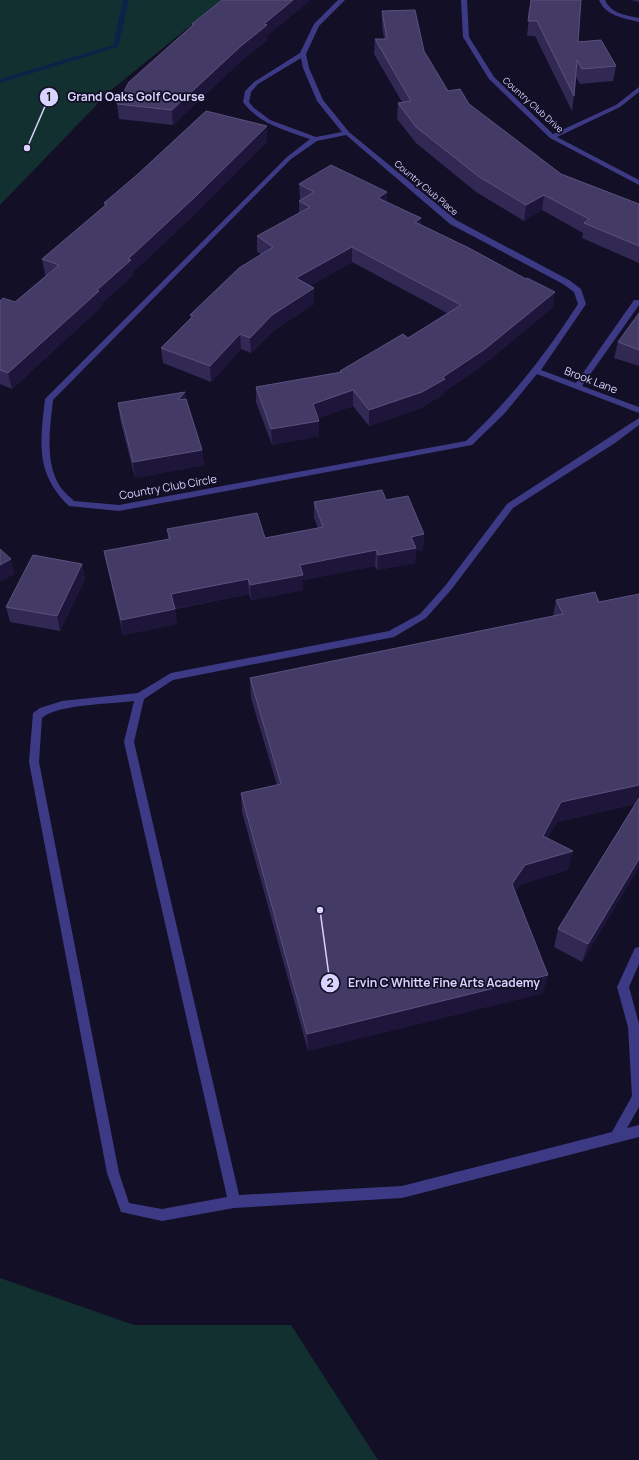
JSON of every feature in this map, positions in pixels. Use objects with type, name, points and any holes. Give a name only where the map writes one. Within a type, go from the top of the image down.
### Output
[{"type":"street","points":[[315,139],[262,118],[252,111],[246,102],[248,91],[256,83],[303,54],[316,26],[342,0]]},
{"type":"street","name":"Country Club Drive","points":[[464,0],[466,37],[491,78],[552,137],[639,183]]},
{"type":"street","points":[[602,0],[605,8],[613,13],[639,20]]},
{"type":"street","name":"Country Club Place","points":[[303,54],[306,68],[320,101],[347,133],[453,222],[566,282],[578,291],[582,304],[536,371]]},
{"type":"street","points":[[552,137],[618,106],[639,89]]},
{"type":"street","name":"Country Club Circle","points":[[347,133],[315,139],[288,158],[48,399],[45,438],[49,470],[58,488],[72,504],[119,508],[469,443],[491,424],[536,371]]},
{"type":"street","points":[[577,387],[637,302],[639,302]]},
{"type":"street","name":"Brook Lane","points":[[536,371],[639,410]]},
{"type":"street","points":[[639,421],[612,441],[510,506],[448,588],[423,616],[390,634],[171,677],[140,698],[62,705],[43,710],[37,716],[34,762],[113,1173],[126,1208],[162,1215],[234,1202],[402,1192],[639,1131]]},
{"type":"street","points":[[140,698],[129,742],[234,1202]]},
{"type":"street","points":[[616,1137],[638,1097],[634,1027],[623,987],[639,952]]},
{"type":"green space","points":[[0,0],[222,0],[110,91],[0,205]]},
{"type":"green space","points":[[0,1278],[134,1325],[291,1325],[378,1460],[0,1460]]},
{"type":"building","points":[[222,0],[293,0],[264,24],[267,25],[241,46],[172,110],[117,104],[129,82],[194,24],[192,24]]},
{"type":"building","points":[[531,0],[581,0],[578,42],[601,40],[616,66],[582,69],[577,60],[574,96],[537,21],[528,21]]},
{"type":"building","points":[[415,10],[424,51],[448,91],[460,89],[469,104],[561,174],[639,204],[639,246],[584,223],[589,219],[544,195],[526,205],[478,176],[416,127],[398,103],[411,101],[375,39],[387,39],[382,11]]},
{"type":"building","points":[[206,111],[267,126],[196,196],[128,259],[131,260],[97,290],[99,291],[8,373],[0,370],[0,301],[3,298],[15,302],[59,265],[42,259],[107,204],[104,203],[138,174]]},
{"type":"building","points":[[331,165],[387,192],[378,198],[421,218],[415,222],[469,248],[526,279],[527,278],[555,292],[485,349],[443,377],[445,379],[422,392],[369,410],[353,390],[313,404],[319,421],[271,429],[256,387],[342,372],[340,371],[403,334],[408,338],[461,305],[352,247],[296,278],[314,288],[272,315],[250,338],[240,334],[210,366],[161,348],[193,316],[190,315],[239,268],[273,247],[257,236],[310,207],[299,201],[314,192],[299,184]]},
{"type":"building","points":[[639,313],[639,350],[618,342]]},
{"type":"building","points":[[185,392],[178,400],[186,399],[202,450],[133,462],[118,403]]},
{"type":"building","points":[[382,490],[386,500],[408,496],[424,534],[411,537],[416,548],[378,555],[376,550],[300,565],[303,575],[250,585],[248,579],[171,594],[175,609],[121,620],[104,551],[170,539],[167,529],[257,513],[265,538],[323,527],[314,502]]},
{"type":"building","points":[[0,549],[11,559],[0,565]]},
{"type":"building","points":[[33,555],[82,564],[57,616],[6,607]]},
{"type":"building","points":[[595,592],[599,602],[639,594],[639,785],[561,802],[543,836],[573,851],[525,865],[512,884],[548,975],[307,1034],[241,793],[281,784],[250,678],[563,614],[556,600]]},
{"type":"building","points":[[639,798],[639,859],[588,944],[558,929]]},
{"type":"waterway","points":[[0,81],[116,46],[126,0]]},
{"type":"place","name":"Grand Oaks Golf Course","points":[[27,148]]},
{"type":"place","name":"Ervin C Whitte Fine Arts Academy","points":[[320,910]]}]
